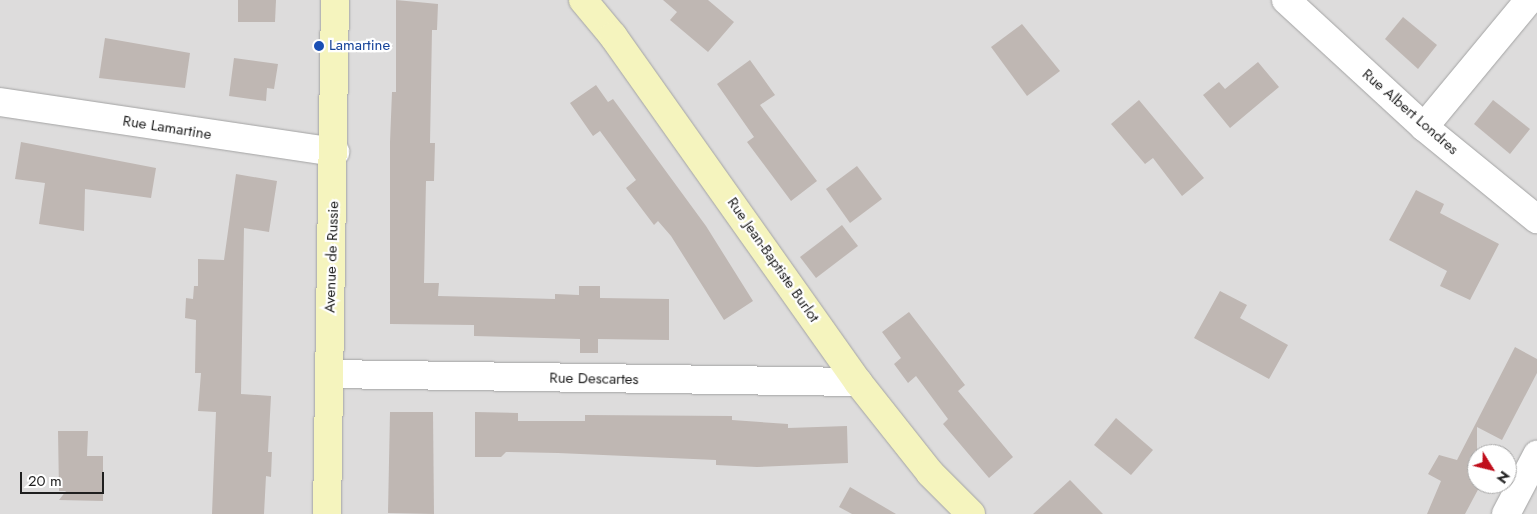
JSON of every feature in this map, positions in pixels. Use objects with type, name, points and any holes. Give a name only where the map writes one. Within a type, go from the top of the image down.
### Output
[{"type":"street","name":"Avenue de Russie","points":[[327,514],[335,152],[335,0]]},
{"type":"street","name":"Rue Jean-Baptiste Burlot","points":[[583,0],[613,36],[858,382],[930,473],[971,514]]},
{"type":"street","name":"Rue Albert Londres","points":[[1286,0],[1424,127],[1537,219]]},
{"type":"street","points":[[1424,127],[1529,0]]},
{"type":"street","name":"Rue Lamartine","points":[[0,102],[335,152]]},
{"type":"street","name":"Rue Descartes","points":[[329,374],[858,382]]},
{"type":"street","points":[[1506,514],[1537,455]]},
{"type":"shaded area","points":[[0,0],[1537,0],[1537,514],[0,514]]},
{"type":"building","points":[[238,0],[276,0],[275,22],[238,22]]},
{"type":"building","points":[[396,0],[438,4],[437,30],[432,30],[430,143],[435,143],[434,181],[426,181],[424,283],[439,283],[438,296],[555,299],[555,294],[579,295],[579,286],[600,286],[600,298],[669,299],[669,340],[598,339],[598,353],[580,353],[580,339],[474,336],[474,325],[390,324],[390,142],[392,92],[396,92]]},
{"type":"building","points":[[663,0],[708,0],[734,22],[708,52],[670,20],[677,12]]},
{"type":"building","points":[[1403,17],[1437,45],[1418,69],[1385,39]]},
{"type":"building","points":[[1022,24],[1060,71],[1027,96],[991,47]]},
{"type":"building","points":[[105,38],[190,53],[185,88],[99,78]]},
{"type":"building","points":[[234,58],[278,64],[274,89],[267,88],[266,101],[229,96]]},
{"type":"building","points":[[750,60],[775,95],[760,105],[817,181],[791,201],[747,142],[754,137],[717,84]]},
{"type":"building","points":[[1258,62],[1279,87],[1230,128],[1203,95],[1219,82],[1225,89]]},
{"type":"building","points":[[596,85],[608,102],[613,99],[706,226],[753,301],[724,320],[671,236],[658,221],[654,225],[626,188],[636,180],[600,131],[593,136],[570,103]]},
{"type":"building","points":[[1139,100],[1204,178],[1182,196],[1153,158],[1145,164],[1111,124]]},
{"type":"building","points":[[1493,100],[1530,129],[1510,154],[1474,124]]},
{"type":"building","points":[[21,142],[156,168],[151,198],[85,189],[84,231],[39,224],[45,183],[15,179]]},
{"type":"building","points":[[857,166],[882,199],[850,223],[826,189]]},
{"type":"building","points":[[236,174],[277,181],[269,232],[244,228],[241,394],[271,396],[268,452],[272,452],[271,477],[266,476],[264,514],[212,514],[216,412],[198,411],[201,373],[195,373],[196,320],[185,318],[186,298],[193,299],[194,286],[198,286],[198,259],[224,260]]},
{"type":"building","points":[[1416,190],[1444,204],[1440,213],[1499,244],[1470,300],[1440,286],[1447,271],[1389,240]]},
{"type":"building","points":[[842,225],[858,246],[816,278],[800,257]]},
{"type":"building","points":[[1220,291],[1247,305],[1240,318],[1288,345],[1269,379],[1194,338]]},
{"type":"building","points":[[909,312],[965,385],[958,391],[1013,457],[989,478],[943,424],[948,419],[916,376],[908,383],[894,364],[901,358],[882,332]]},
{"type":"building","points":[[1515,347],[1537,359],[1537,373],[1502,440],[1477,427],[1477,444],[1467,444],[1467,494],[1476,494],[1465,514],[1427,514],[1441,481],[1428,474],[1439,455],[1457,460]]},
{"type":"building","points":[[390,412],[433,412],[434,514],[388,513]]},
{"type":"building","points":[[475,412],[518,413],[518,421],[585,421],[585,415],[732,416],[732,420],[788,424],[788,428],[847,426],[848,463],[757,467],[716,465],[716,460],[506,452],[501,457],[475,457]]},
{"type":"building","points":[[1116,418],[1153,450],[1131,475],[1094,445]]},
{"type":"building","points":[[58,431],[88,431],[87,456],[103,456],[103,501],[59,500],[66,491],[59,491]]},
{"type":"building","points":[[1070,480],[1103,514],[1033,514]]},
{"type":"building","points":[[850,487],[896,514],[852,514],[839,507]]},
{"type":"place","name":"Lamartine","points":[[319,46]]}]
